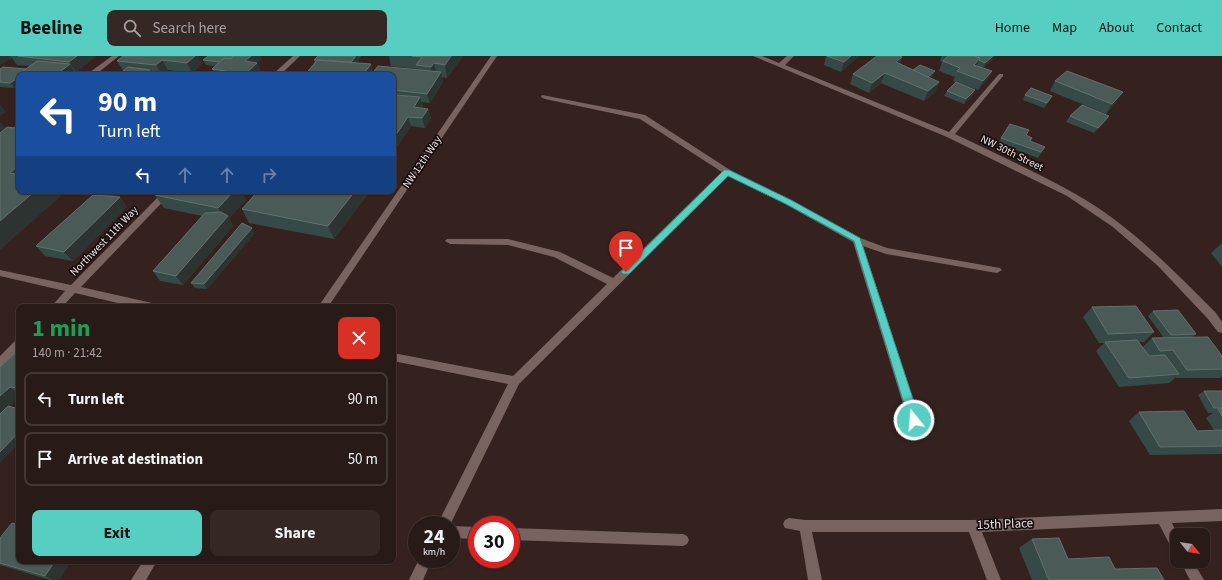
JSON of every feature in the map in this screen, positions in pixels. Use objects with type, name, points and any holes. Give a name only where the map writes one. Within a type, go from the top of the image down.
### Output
[{"type":"street","points":[[94,72],[116,56]]},
{"type":"street","points":[[279,72],[297,56]]},
{"type":"street","name":"NW 12th Way","points":[[326,304],[494,56]]},
{"type":"street","name":"NW 30th Street","points":[[756,56],[950,135],[1070,194],[1116,225],[1161,264],[1212,316],[1222,329]]},
{"type":"street","points":[[780,65],[791,56]]},
{"type":"street","points":[[950,135],[1001,75]]},
{"type":"street","points":[[545,97],[642,117],[727,172],[788,202],[857,240],[886,251],[997,270]]},
{"type":"street","points":[[448,516],[515,381],[727,172]]},
{"type":"street","name":"Northwest 11th Way","points":[[59,304],[166,194]]},
{"type":"street","points":[[857,240],[914,420]]},
{"type":"street","points":[[450,241],[508,242],[557,254],[614,283]]},
{"type":"street","points":[[0,273],[139,304]]},
{"type":"street","points":[[0,363],[16,347]]},
{"type":"street","points":[[396,358],[515,381]]},
{"type":"street","name":"15th Place","points":[[789,524],[805,526],[973,526],[1222,515]]},
{"type":"street","points":[[1162,517],[1170,532]]},
{"type":"street","points":[[805,526],[815,580]]},
{"type":"street","points":[[973,526],[994,580]]},
{"type":"street","points":[[520,534],[683,540]]},
{"type":"street","points":[[138,580],[149,564]]},
{"type":"street","points":[[416,580],[422,568]]},
{"type":"street","points":[[1190,568],[1197,580]]},
{"type":"building","points":[[18,56],[77,56],[69,62]]},
{"type":"building","points":[[123,56],[195,56],[187,63],[162,60],[156,65],[117,61]]},
{"type":"building","points":[[208,56],[233,56],[229,59],[224,58],[220,62],[203,60]]},
{"type":"building","points":[[234,56],[251,56],[245,61],[257,63],[247,72],[232,72],[212,69],[224,58],[231,59]]},
{"type":"building","points":[[318,56],[356,56],[351,62],[314,60]]},
{"type":"building","points":[[412,56],[451,56],[445,65],[434,63],[431,67],[416,65],[422,57]]},
{"type":"building","points":[[827,56],[851,56],[844,62]]},
{"type":"building","points":[[877,56],[902,57],[896,62],[939,82],[928,91],[885,73],[872,83],[853,74]]},
{"type":"building","points":[[948,56],[974,56],[980,58],[974,65],[992,71],[983,81],[957,71],[960,68],[943,61]]},
{"type":"building","points":[[974,56],[993,56],[985,63],[979,60],[980,58]]},
{"type":"building","points":[[317,60],[371,64],[365,72],[307,72]]},
{"type":"building","points":[[37,61],[70,64],[60,72],[22,72]]},
{"type":"building","points":[[920,65],[935,71],[928,77],[913,70]]},
{"type":"building","points":[[378,66],[441,72],[427,94],[396,90],[396,72],[373,72]]},
{"type":"building","points":[[3,67],[26,69],[22,72],[16,72],[16,79],[10,83],[0,82],[0,69]]},
{"type":"building","points":[[128,67],[150,70],[148,72],[122,72]]},
{"type":"building","points":[[1067,71],[1123,92],[1112,104],[1055,81]]},
{"type":"building","points":[[956,82],[975,90],[966,99],[947,91]]},
{"type":"building","points":[[1031,88],[1052,96],[1047,103],[1025,95]]},
{"type":"building","points":[[396,95],[420,97],[414,107],[428,109],[422,118],[408,117],[396,135]]},
{"type":"building","points":[[1082,105],[1109,116],[1098,128],[1070,116]]},
{"type":"building","points":[[1010,124],[1029,130],[1026,135],[1032,138],[1030,141],[1045,147],[1041,152],[1001,138]]},
{"type":"building","points":[[16,126],[16,168],[10,173],[16,174],[16,194],[32,194],[0,221],[0,133],[7,127],[14,128]]},
{"type":"building","points":[[156,194],[231,194],[218,208],[155,195]]},
{"type":"building","points":[[255,194],[353,194],[328,226],[242,209]]},
{"type":"building","points":[[93,195],[120,197],[64,252],[36,246]]},
{"type":"building","points":[[221,212],[228,216],[176,276],[153,271],[205,213]]},
{"type":"building","points":[[242,223],[252,228],[204,284],[191,283]]},
{"type":"building","points":[[1136,306],[1154,332],[1108,334],[1092,307]]},
{"type":"building","points":[[1178,310],[1196,334],[1171,335],[1153,311]]},
{"type":"building","points":[[1208,337],[1222,356],[1222,369],[1187,370],[1173,350],[1160,351],[1152,338]]},
{"type":"building","points":[[1137,340],[1149,356],[1165,355],[1179,374],[1129,378],[1105,342]]},
{"type":"building","points":[[16,353],[16,388],[10,387],[0,396],[0,367]]},
{"type":"building","points":[[1204,391],[1222,391],[1222,408],[1214,408]]},
{"type":"building","points":[[8,406],[16,408],[16,435],[0,452],[0,414]]},
{"type":"building","points":[[1218,409],[1222,409],[1222,416]]},
{"type":"building","points":[[1184,411],[1197,431],[1222,430],[1222,446],[1160,447],[1139,412]]},
{"type":"building","points":[[12,523],[16,524],[16,564],[53,564],[45,576],[0,563],[0,538]]},
{"type":"building","points":[[1059,538],[1068,559],[1109,557],[1115,569],[1157,568],[1164,580],[1049,580],[1032,539]]},
{"type":"route","points":[[626,272],[727,172],[788,202],[857,240],[914,420]]}]
